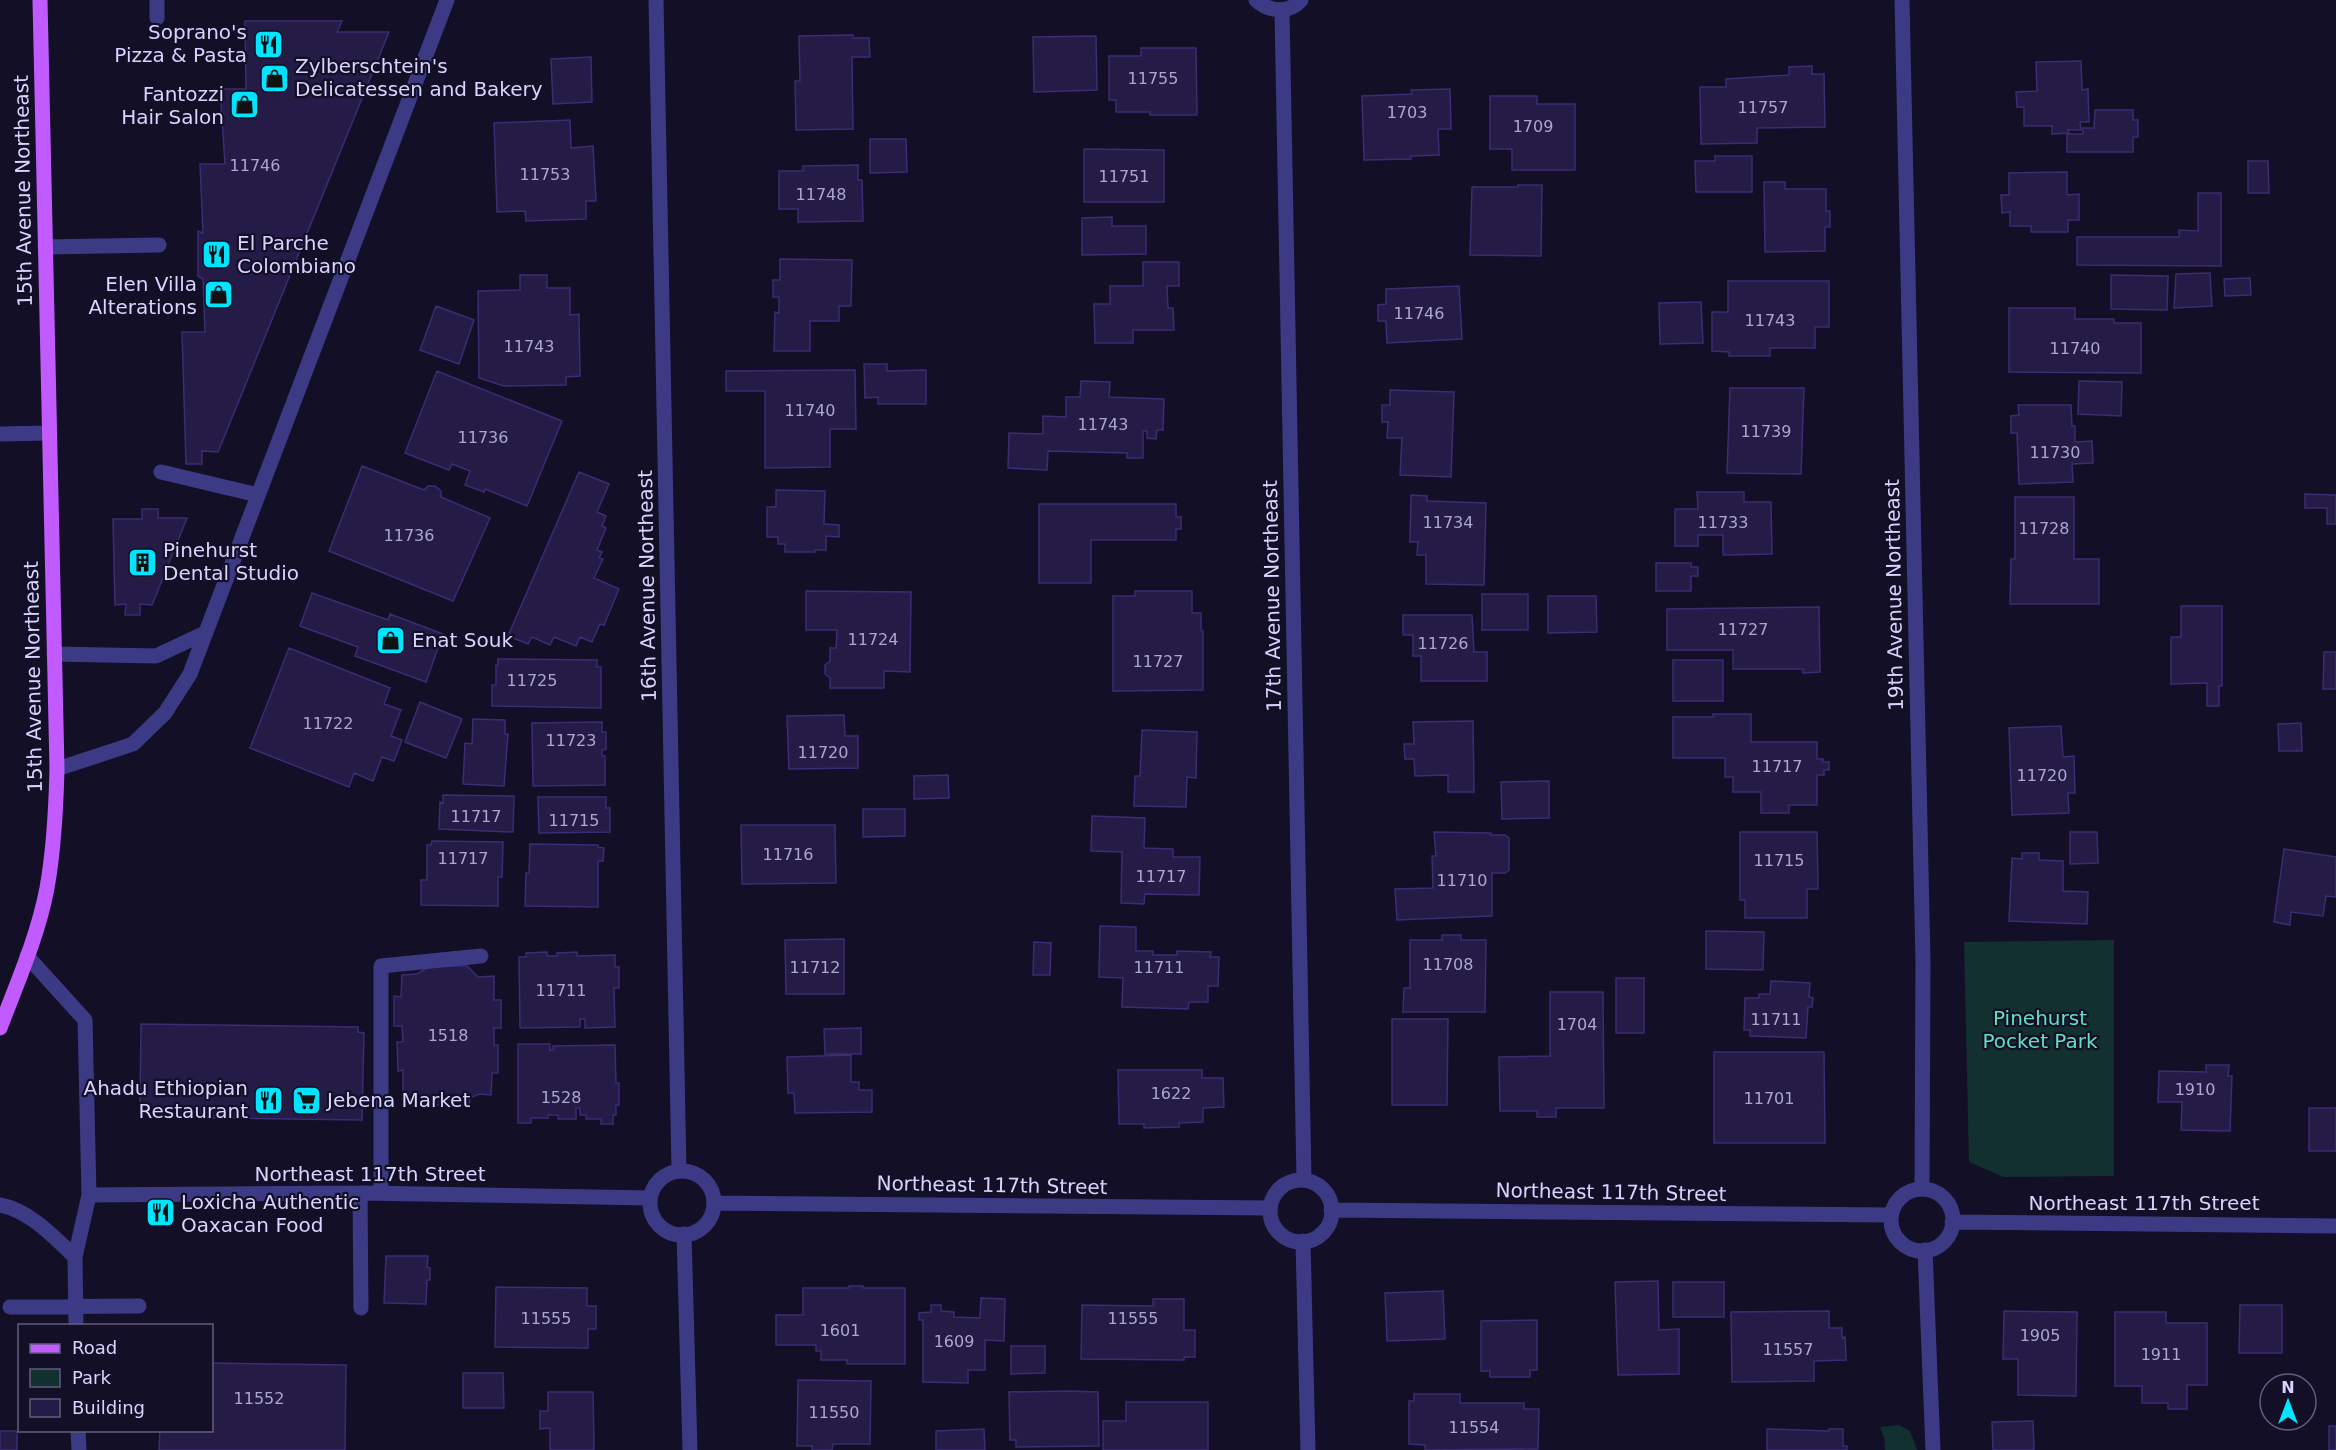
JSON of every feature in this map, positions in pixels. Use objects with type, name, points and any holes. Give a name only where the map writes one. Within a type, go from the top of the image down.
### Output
[{"type":"main road","name":"15th Avenue Northeast","points":[[0,1028],[27,956],[46,890],[56,827],[57,769],[40,0]]},
{"type":"street","points":[[157,0],[157,18]]},
{"type":"street","points":[[57,769],[133,744],[165,713],[190,674],[447,0]]},
{"type":"street","name":"16th Avenue Northeast","points":[[656,0],[679,1171]]},
{"type":"street","points":[[1256,0],[1264,7],[1282,10],[1291,8],[1301,0]]},
{"type":"street","name":"19th Avenue Northeast","points":[[1902,0],[1923,961],[1922,1189]]},
{"type":"street","name":"17th Avenue Northeast","points":[[1282,10],[1304,1180]]},
{"type":"street","points":[[45,247],[159,245]]},
{"type":"street","points":[[0,434],[49,434]]},
{"type":"street","points":[[161,472],[258,495]]},
{"type":"street","points":[[54,654],[156,656],[205,633]]},
{"type":"street","points":[[27,956],[85,1020],[89,1195],[75,1257],[76,1324]]},
{"type":"street","points":[[381,1193],[381,966],[481,956]]},
{"type":"street","points":[[679,1171],[700,1176],[707,1183],[714,1203],[707,1223],[700,1230],[690,1234],[670,1232],[660,1227],[654,1219],[650,1198],[660,1180],[669,1173],[679,1171]]},
{"type":"street","points":[[1294,1180],[1304,1180],[1313,1182],[1322,1188],[1328,1196],[1331,1210],[1328,1225],[1322,1233],[1303,1241],[1285,1237],[1277,1231],[1272,1221],[1270,1208],[1276,1192],[1284,1184],[1294,1180]]},
{"type":"street","points":[[1922,1189],[1937,1193],[1945,1199],[1950,1208],[1952,1222],[1946,1238],[1938,1246],[1918,1251],[1900,1242],[1891,1226],[1891,1215],[1900,1198],[1907,1193],[1922,1189]]},
{"type":"street","points":[[360,1193],[361,1308]]},
{"type":"street","name":"Northeast 117th Street","points":[[89,1195],[381,1193],[650,1198]]},
{"type":"street","name":"Northeast 117th Street","points":[[714,1203],[1270,1208]]},
{"type":"street","points":[[0,1205],[14,1208],[51,1234],[75,1257]]},
{"type":"street","name":"Northeast 117th Street","points":[[1331,1210],[1891,1215]]},
{"type":"street","name":"Northeast 117th Street","points":[[1952,1222],[2336,1226]]},
{"type":"street","points":[[684,1234],[690,1450]]},
{"type":"street","points":[[1303,1241],[1308,1450]]},
{"type":"street","points":[[1925,1250],[1933,1450]]},
{"type":"street","points":[[10,1307],[139,1306]]},
{"type":"street","points":[[78,1432],[79,1450]]},
{"type":"green space","name":"Pinehurst Pocket Park","points":[[2114,940],[2114,1176],[2004,1177],[1969,1162],[1964,942]]},
{"type":"green space","points":[[1899,1425],[1910,1431],[1917,1450],[1885,1450],[1880,1427]]},
{"type":"building","points":[[245,21],[342,21],[337,32],[389,32],[218,452],[202,451],[202,464],[186,464],[182,332],[205,332],[203,279],[198,276],[198,231],[203,233],[200,164],[225,164],[220,89],[246,89]]},
{"type":"building","points":[[853,35],[853,38],[869,38],[870,57],[852,57],[853,129],[796,130],[795,81],[800,81],[799,36]]},
{"type":"building","points":[[1096,36],[1097,90],[1034,92],[1033,37]]},
{"type":"building","points":[[1141,48],[1196,48],[1197,115],[1116,112],[1116,100],[1109,100],[1109,56],[1141,56]]},
{"type":"building","points":[[591,57],[592,102],[553,104],[551,59]]},
{"type":"building","points":[[2081,61],[2082,90],[2088,89],[2089,122],[2080,122],[2081,130],[2068,130],[2069,133],[2052,134],[2052,126],[2024,126],[2024,107],[2017,107],[2016,92],[2037,91],[2036,62]]},
{"type":"building","points":[[1812,66],[1812,74],[1824,74],[1825,127],[1757,128],[1757,143],[1701,144],[1700,87],[1726,87],[1726,79],[1789,75],[1789,67]]},
{"type":"building","points":[[1450,89],[1451,129],[1438,129],[1439,155],[1411,156],[1411,159],[1364,160],[1362,96],[1412,94],[1411,90]]},
{"type":"building","points":[[1490,96],[1537,96],[1537,104],[1575,104],[1575,170],[1512,170],[1512,149],[1490,149]]},
{"type":"building","points":[[2095,110],[2133,110],[2133,120],[2138,120],[2138,137],[2133,137],[2133,152],[2067,152],[2067,134],[2083,134],[2083,128],[2094,128]]},
{"type":"building","points":[[570,120],[571,148],[593,146],[596,201],[586,201],[586,219],[526,221],[525,211],[497,212],[494,123]]},
{"type":"building","points":[[870,139],[906,139],[907,172],[870,173]]},
{"type":"building","points":[[1084,149],[1164,150],[1164,202],[1084,202]]},
{"type":"building","points":[[1715,156],[1752,156],[1752,192],[1696,192],[1695,161],[1715,161]]},
{"type":"building","points":[[2248,161],[2268,161],[2269,193],[2248,193]]},
{"type":"building","points":[[858,165],[858,180],[862,180],[863,221],[798,222],[798,209],[779,209],[779,171],[803,171],[803,166]]},
{"type":"building","points":[[2067,172],[2067,195],[2079,194],[2079,220],[2068,220],[2068,232],[2031,232],[2031,226],[2010,226],[2010,212],[2002,213],[2001,195],[2009,195],[2009,173]]},
{"type":"building","points":[[1764,182],[1785,182],[1785,189],[1826,189],[1826,211],[1830,211],[1830,227],[1825,227],[1825,251],[1765,252]]},
{"type":"building","points":[[1518,185],[1542,185],[1541,256],[1470,255],[1472,187],[1518,187]]},
{"type":"building","points":[[2198,193],[2221,193],[2221,266],[2077,265],[2077,237],[2179,237],[2179,230],[2198,231]]},
{"type":"building","points":[[1112,217],[1112,226],[1146,226],[1146,254],[1082,255],[1082,218]]},
{"type":"building","points":[[780,259],[852,260],[851,306],[839,306],[839,321],[810,321],[810,351],[774,351],[775,312],[779,313],[779,297],[773,297],[773,280],[780,280]]},
{"type":"building","points":[[1143,262],[1179,262],[1179,286],[1167,286],[1168,308],[1173,308],[1174,330],[1133,330],[1133,343],[1095,343],[1094,304],[1110,304],[1110,286],[1143,286]]},
{"type":"building","points":[[2210,273],[2212,306],[2174,308],[2176,274]]},
{"type":"building","points":[[520,275],[547,275],[547,288],[570,288],[570,315],[579,314],[580,376],[566,377],[566,385],[504,386],[479,378],[478,291],[520,290]]},
{"type":"building","points":[[2111,275],[2168,276],[2167,310],[2111,309]]},
{"type":"building","points":[[2250,278],[2251,295],[2225,296],[2224,279]]},
{"type":"building","points":[[1728,281],[1829,281],[1829,327],[1815,327],[1815,348],[1770,348],[1770,356],[1729,356],[1729,352],[1712,351],[1712,312],[1728,312]]},
{"type":"building","points":[[1459,286],[1462,339],[1387,343],[1386,321],[1378,321],[1378,305],[1386,304],[1386,289]]},
{"type":"building","points":[[1701,302],[1703,343],[1660,344],[1659,303]]},
{"type":"building","points":[[436,306],[474,320],[459,364],[420,350]]},
{"type":"building","points":[[2009,308],[2075,308],[2075,319],[2114,319],[2114,323],[2141,323],[2141,373],[2009,372]]},
{"type":"building","points":[[864,364],[887,364],[887,371],[926,370],[926,404],[878,404],[878,397],[865,398]]},
{"type":"building","points":[[855,370],[856,429],[830,429],[830,467],[765,468],[765,391],[726,391],[726,371]]},
{"type":"building","points":[[437,371],[562,421],[527,506],[485,489],[484,492],[465,485],[470,471],[452,464],[449,470],[405,453]]},
{"type":"building","points":[[1081,381],[1110,382],[1109,397],[1164,399],[1163,430],[1157,430],[1156,439],[1147,438],[1147,431],[1143,431],[1143,458],[1127,458],[1127,453],[1048,451],[1047,470],[1008,468],[1009,433],[1043,434],[1043,416],[1066,417],[1066,397],[1080,397]]},
{"type":"building","points":[[2079,381],[2122,382],[2121,416],[2078,414]]},
{"type":"building","points":[[1730,388],[1804,388],[1801,474],[1727,473]]},
{"type":"building","points":[[1390,390],[1454,392],[1451,477],[1400,475],[1402,438],[1387,438],[1388,422],[1382,422],[1382,405],[1390,405]]},
{"type":"building","points":[[2018,405],[2071,405],[2075,442],[2092,441],[2093,463],[2072,464],[2073,482],[2019,484],[2017,433],[2011,433],[2011,416],[2019,415]]},
{"type":"building","points":[[362,466],[424,490],[428,486],[435,486],[441,491],[441,497],[490,518],[453,601],[329,551]]},
{"type":"building","points":[[579,472],[609,484],[597,512],[606,516],[602,526],[606,528],[597,550],[602,552],[599,558],[603,559],[594,578],[619,589],[604,625],[600,624],[592,642],[580,637],[576,646],[554,637],[550,645],[532,637],[528,644],[508,636]]},
{"type":"building","points":[[776,490],[825,491],[824,524],[839,525],[839,537],[826,536],[826,550],[785,552],[785,544],[778,544],[778,537],[767,537],[767,507],[776,507]]},
{"type":"building","points":[[1697,492],[1744,492],[1744,502],[1771,502],[1772,554],[1723,555],[1723,535],[1698,535],[1698,546],[1675,546],[1675,509],[1698,509]]},
{"type":"building","points":[[2305,494],[2336,495],[2336,524],[2327,524],[2327,508],[2305,508]]},
{"type":"building","points":[[1411,495],[1427,496],[1427,501],[1486,503],[1484,585],[1426,584],[1426,555],[1417,555],[1418,542],[1410,542]]},
{"type":"building","points":[[2015,497],[2074,497],[2074,559],[2099,559],[2099,604],[2010,604],[2011,559],[2015,559]]},
{"type":"building","points":[[1039,504],[1176,504],[1176,517],[1181,517],[1181,529],[1176,529],[1176,540],[1091,540],[1091,583],[1039,583]]},
{"type":"building","name":"Pinehurst Dental Studio","points":[[142,509],[158,509],[158,518],[187,518],[152,605],[140,604],[140,615],[125,615],[126,604],[115,605],[113,519],[142,519]]},
{"type":"building","points":[[1656,563],[1691,563],[1691,567],[1698,567],[1698,576],[1691,576],[1691,591],[1656,591]]},
{"type":"building","points":[[806,591],[911,592],[910,672],[884,671],[884,688],[830,688],[830,678],[825,674],[825,665],[830,661],[830,648],[836,648],[837,630],[806,630]]},
{"type":"building","points":[[1135,591],[1192,591],[1192,613],[1201,613],[1201,631],[1203,631],[1203,690],[1113,691],[1113,596],[1135,596]]},
{"type":"building","name":"Enat Souk","points":[[312,593],[388,620],[390,614],[443,634],[426,682],[355,656],[358,647],[300,626]]},
{"type":"building","points":[[1482,594],[1528,594],[1528,630],[1482,630]]},
{"type":"building","points":[[1548,596],[1596,596],[1597,632],[1548,633]]},
{"type":"building","points":[[2181,606],[2222,606],[2222,686],[2219,686],[2219,706],[2207,706],[2207,683],[2171,684],[2171,637],[2181,637]]},
{"type":"building","points":[[1819,607],[1820,672],[1803,673],[1803,669],[1733,669],[1733,650],[1667,650],[1667,609]]},
{"type":"building","points":[[1403,615],[1472,615],[1474,652],[1487,652],[1487,681],[1421,681],[1421,656],[1413,656],[1413,635],[1403,635]]},
{"type":"building","points":[[289,648],[390,688],[384,704],[401,710],[391,736],[402,740],[394,761],[382,757],[373,781],[354,773],[349,787],[250,748]]},
{"type":"building","points":[[2324,652],[2336,652],[2336,689],[2323,689]]},
{"type":"building","points":[[498,659],[597,660],[597,667],[601,667],[601,708],[492,706],[492,685],[496,685]]},
{"type":"building","points":[[1673,660],[1723,660],[1723,701],[1673,701]]},
{"type":"building","points":[[420,702],[462,719],[446,758],[405,742]]},
{"type":"building","points":[[1713,714],[1751,714],[1751,742],[1817,742],[1817,759],[1829,762],[1829,770],[1824,770],[1824,775],[1817,775],[1817,805],[1789,805],[1789,813],[1761,813],[1761,792],[1733,792],[1733,777],[1725,777],[1725,758],[1673,758],[1673,717],[1713,717]]},
{"type":"building","points":[[844,715],[845,736],[858,736],[858,768],[789,769],[787,716]]},
{"type":"building","points":[[473,719],[505,720],[505,734],[508,734],[504,786],[463,784],[465,743],[472,744]]},
{"type":"building","points":[[1473,721],[1474,792],[1448,792],[1448,775],[1415,776],[1414,759],[1405,759],[1404,744],[1414,744],[1413,722]]},
{"type":"building","points":[[602,722],[602,732],[606,732],[606,749],[602,750],[602,756],[605,756],[605,785],[533,786],[532,723]]},
{"type":"building","points":[[2301,723],[2302,751],[2279,751],[2278,724]]},
{"type":"building","points":[[2061,726],[2063,757],[2074,756],[2075,793],[2068,793],[2069,813],[2012,815],[2009,728]]},
{"type":"building","points":[[1142,730],[1197,732],[1196,778],[1187,777],[1186,807],[1134,806],[1135,776],[1140,776]]},
{"type":"building","points":[[948,775],[949,798],[914,799],[914,776]]},
{"type":"building","points":[[1549,781],[1549,818],[1502,819],[1501,782]]},
{"type":"building","points":[[443,795],[514,796],[513,832],[439,829],[440,802],[443,803]]},
{"type":"building","points":[[538,797],[606,797],[606,808],[610,808],[610,832],[539,833]]},
{"type":"building","points":[[863,809],[905,809],[905,836],[863,837]]},
{"type":"building","points":[[1092,816],[1145,818],[1144,848],[1173,849],[1173,857],[1200,857],[1199,895],[1145,894],[1144,904],[1121,903],[1122,852],[1091,851]]},
{"type":"building","points":[[741,825],[835,825],[836,883],[742,884]]},
{"type":"building","points":[[1434,832],[1491,833],[1490,835],[1505,835],[1509,838],[1509,870],[1505,873],[1492,873],[1492,916],[1397,920],[1395,889],[1433,888],[1432,856],[1436,856]]},
{"type":"building","points":[[1740,832],[1817,832],[1818,889],[1807,889],[1807,918],[1745,918],[1745,900],[1740,900]]},
{"type":"building","points":[[2070,832],[2097,832],[2098,863],[2070,864]]},
{"type":"building","points":[[432,841],[503,842],[502,877],[498,877],[498,906],[421,905],[421,880],[427,880],[427,845],[431,845]]},
{"type":"building","points":[[530,844],[598,845],[604,848],[603,861],[598,861],[598,907],[525,906]]},
{"type":"building","points":[[2284,849],[2336,857],[2336,897],[2326,896],[2323,916],[2291,912],[2290,925],[2274,922]]},
{"type":"building","points":[[2022,853],[2039,853],[2039,860],[2063,861],[2063,891],[2088,892],[2087,924],[2009,921],[2012,858],[2022,859]]},
{"type":"building","points":[[1100,926],[1136,927],[1136,951],[1153,951],[1153,955],[1177,955],[1177,951],[1211,952],[1210,957],[1219,957],[1218,986],[1208,986],[1208,1002],[1189,1002],[1188,1009],[1122,1007],[1123,978],[1099,977]]},
{"type":"building","points":[[1706,931],[1764,932],[1763,970],[1706,969]]},
{"type":"building","points":[[1442,935],[1461,935],[1461,940],[1486,940],[1485,1012],[1403,1012],[1404,988],[1410,988],[1410,940],[1442,940]]},
{"type":"building","points":[[844,939],[844,994],[786,994],[785,940]]},
{"type":"building","points":[[1034,942],[1051,943],[1050,975],[1033,975]]},
{"type":"building","points":[[547,952],[547,956],[577,952],[577,956],[615,955],[615,967],[619,967],[619,988],[614,988],[615,1027],[585,1028],[585,1019],[580,1019],[580,1027],[520,1028],[519,957],[526,957],[526,953]]},
{"type":"building","points":[[424,966],[467,966],[478,977],[494,976],[494,1000],[501,1000],[501,1028],[494,1028],[494,1045],[498,1045],[498,1073],[492,1073],[491,1095],[479,1094],[470,1098],[469,1106],[450,1107],[450,1099],[443,1099],[443,1105],[426,1105],[419,1097],[403,1097],[403,1070],[398,1071],[397,1042],[403,1042],[402,1026],[394,1026],[394,996],[401,997],[402,975],[417,974],[424,970]]},
{"type":"building","points":[[1616,978],[1644,978],[1644,1033],[1616,1033]]},
{"type":"building","points":[[1771,981],[1810,983],[1809,997],[1813,998],[1812,1007],[1808,1007],[1806,1038],[1750,1036],[1750,1030],[1744,1030],[1745,998],[1759,998],[1759,994],[1770,994]]},
{"type":"building","points":[[1550,992],[1603,992],[1604,1108],[1556,1108],[1556,1117],[1537,1117],[1537,1111],[1500,1111],[1499,1057],[1550,1056]]},
{"type":"building","points":[[1392,1019],[1448,1019],[1447,1105],[1392,1105]]},
{"type":"building","points":[[141,1024],[358,1027],[358,1032],[364,1033],[362,1120],[154,1117],[140,1104]]},
{"type":"building","points":[[861,1028],[861,1054],[825,1054],[824,1029]]},
{"type":"building","points":[[518,1044],[550,1044],[550,1050],[553,1050],[553,1046],[615,1045],[619,1105],[616,1105],[613,1124],[601,1124],[601,1119],[586,1119],[586,1115],[580,1115],[580,1108],[576,1108],[576,1119],[558,1119],[558,1115],[548,1115],[548,1118],[531,1118],[531,1123],[518,1123]]},
{"type":"building","points":[[1714,1052],[1824,1052],[1825,1143],[1714,1143]]},
{"type":"building","points":[[851,1055],[851,1082],[859,1082],[859,1090],[872,1090],[872,1112],[795,1113],[794,1093],[788,1093],[787,1057]]},
{"type":"building","points":[[2206,1065],[2229,1065],[2228,1076],[2232,1076],[2230,1131],[2181,1130],[2182,1102],[2158,1102],[2159,1071],[2206,1072]]},
{"type":"building","points":[[1118,1070],[1202,1070],[1202,1078],[1223,1078],[1224,1107],[1203,1108],[1203,1122],[1179,1123],[1179,1127],[1144,1128],[1144,1124],[1119,1124]]},
{"type":"building","points":[[2309,1108],[2336,1108],[2336,1151],[2309,1151]]},
{"type":"building","points":[[386,1256],[428,1256],[427,1267],[430,1268],[430,1280],[427,1280],[426,1304],[384,1303]]},
{"type":"building","points":[[1658,1281],[1659,1330],[1679,1329],[1679,1374],[1618,1375],[1615,1282]]},
{"type":"building","points":[[1673,1282],[1724,1282],[1724,1317],[1673,1317]]},
{"type":"building","points":[[849,1286],[905,1288],[905,1364],[847,1364],[847,1360],[821,1360],[821,1351],[816,1351],[816,1345],[776,1345],[776,1315],[803,1315],[803,1288],[849,1288]]},
{"type":"building","points":[[496,1287],[587,1288],[587,1306],[596,1306],[596,1329],[588,1329],[588,1348],[495,1347]]},
{"type":"building","points":[[1443,1291],[1445,1339],[1387,1341],[1385,1293]]},
{"type":"building","points":[[981,1298],[1005,1299],[1004,1341],[985,1340],[985,1370],[968,1370],[968,1383],[923,1382],[923,1320],[919,1320],[919,1313],[931,1312],[931,1305],[941,1305],[941,1311],[954,1312],[954,1317],[980,1318]]},
{"type":"building","points":[[1153,1299],[1184,1299],[1184,1330],[1195,1330],[1195,1357],[1184,1357],[1184,1360],[1081,1359],[1082,1305],[1153,1306]]},
{"type":"building","points":[[2240,1305],[2282,1305],[2282,1353],[2239,1353]]},
{"type":"building","points":[[1829,1311],[1829,1328],[1842,1328],[1842,1338],[1845,1337],[1846,1360],[1814,1361],[1814,1381],[1732,1382],[1731,1312]]},
{"type":"building","points":[[2004,1311],[2077,1312],[2076,1396],[2018,1395],[2018,1359],[2003,1359]]},
{"type":"building","points":[[2115,1312],[2166,1312],[2166,1323],[2207,1323],[2207,1385],[2187,1385],[2187,1409],[2168,1409],[2168,1403],[2142,1403],[2142,1386],[2115,1386]]},
{"type":"building","points":[[1537,1320],[1537,1370],[1530,1370],[1530,1377],[1490,1377],[1490,1371],[1481,1371],[1481,1321]]},
{"type":"building","points":[[1011,1346],[1045,1346],[1045,1373],[1011,1374]]},
{"type":"building","points":[[213,1363],[346,1365],[345,1450],[159,1450],[160,1432],[213,1432]]},
{"type":"building","points":[[463,1373],[503,1373],[504,1408],[463,1408]]},
{"type":"building","points":[[798,1380],[871,1381],[870,1444],[833,1444],[832,1450],[812,1450],[812,1446],[797,1446]]},
{"type":"building","points":[[548,1392],[593,1392],[594,1450],[550,1450],[550,1428],[540,1429],[540,1411],[548,1411]]},
{"type":"building","points":[[1009,1392],[1098,1392],[1099,1446],[1016,1447],[1016,1440],[1010,1440]]},
{"type":"building","points":[[1414,1394],[1460,1394],[1460,1403],[1524,1403],[1524,1409],[1539,1409],[1538,1449],[1425,1450],[1425,1445],[1409,1444],[1409,1401],[1414,1401]]},
{"type":"building","points":[[1126,1402],[1208,1402],[1208,1450],[1103,1450],[1103,1421],[1126,1421]]},
{"type":"building","points":[[2033,1421],[2034,1450],[1993,1450],[1992,1422]]},
{"type":"building","points":[[2329,1426],[2336,1426],[2336,1450],[2329,1450]]},
{"type":"building","points":[[984,1429],[985,1450],[936,1450],[936,1431]]},
{"type":"building","points":[[1767,1429],[1829,1431],[1829,1429],[1843,1429],[1843,1446],[1847,1446],[1847,1450],[1767,1450]]},
{"type":"building","points":[[0,1431],[17,1431],[17,1450],[0,1450]]},
{"type":"place","name":"Soprano's Pizza & Pasta","points":[[268,44]]},
{"type":"place","name":"Zylberschtein's Delicatessen and Bakery","points":[[274,78]]},
{"type":"place","name":"Fantozzi Hair Salon","points":[[245,105]]},
{"type":"place","name":"El Parche Colombiano","points":[[216,254]]},
{"type":"place","name":"Elen Villa Alterations","points":[[218,295]]},
{"type":"place","name":"Pinehurst Dental Studio","points":[[142,562]]},
{"type":"place","name":"Enat Souk","points":[[391,640]]},
{"type":"place","name":"Ahadu Ethiopian Restaurant","points":[[269,1100]]},
{"type":"place","name":"Jebena Market","points":[[306,1100]]},
{"type":"place","name":"Loxicha Authentic Oaxacan Food","points":[[160,1213]]}]
